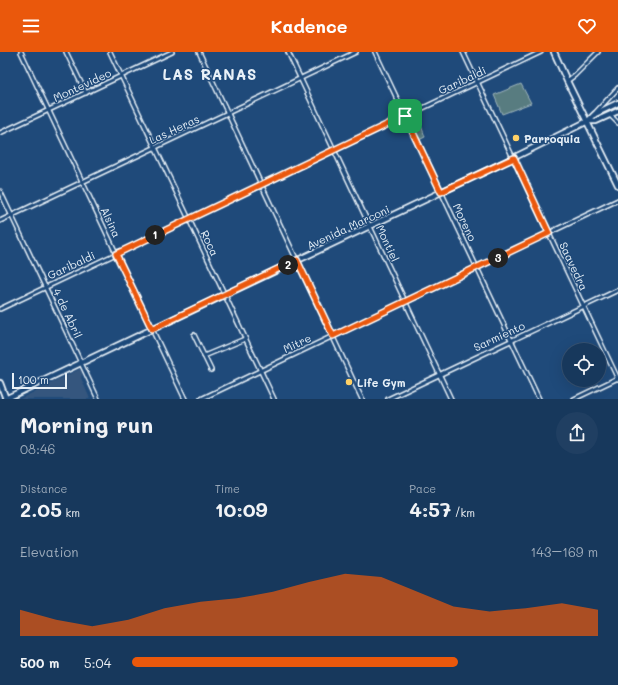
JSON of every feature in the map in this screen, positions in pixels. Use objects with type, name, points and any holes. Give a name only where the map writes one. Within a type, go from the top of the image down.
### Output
[{"type":"main road","points":[[554,52],[617,181]]},
{"type":"main road","points":[[588,121],[594,114],[618,103]]},
{"type":"main road","points":[[588,121],[596,121],[618,111]]},
{"type":"main road","name":"Avenida Marconi","points":[[6,399],[514,158],[588,121]]},
{"type":"main road","points":[[0,383],[6,399]]},
{"type":"main road","points":[[0,392],[6,399]]},
{"type":"street","name":"Alsina","points":[[21,52],[185,399]]},
{"type":"street","points":[[66,52],[86,93]]},
{"type":"street","name":"Roca","points":[[110,52],[274,399]]},
{"type":"street","name":"Montevideo","points":[[0,134],[172,52]]},
{"type":"street","points":[[199,52],[362,399]]},
{"type":"street","name":"Montiel","points":[[288,52],[451,399]]},
{"type":"street","name":"Las Heras","points":[[0,221],[356,52]]},
{"type":"street","name":"Moreno","points":[[375,52],[539,399]]},
{"type":"street","name":"Saavedra","points":[[464,52],[618,378]]},
{"type":"street","name":"Garibaldi","points":[[0,309],[541,52]]},
{"type":"street","points":[[567,81],[575,76],[598,52]]},
{"type":"street","points":[[594,114],[618,88]]},
{"type":"street","points":[[610,114],[618,123]]},
{"type":"street","name":"4 de Abril","points":[[0,191],[98,399]]},
{"type":"street","name":"Mitre","points":[[201,399],[618,200]]},
{"type":"street","name":"Sarmiento","points":[[388,399],[618,290]]},
{"type":"street","points":[[194,335],[211,370]]},
{"type":"street","points":[[204,356],[245,339]]},
{"type":"street","points":[[574,399],[618,378]]},
{"type":"shaded area","points":[[80,369],[82,374],[81,378],[90,399],[20,399]]},
{"type":"green space","points":[[521,84],[531,103],[502,114],[494,95]]},
{"type":"green space","points":[[417,113],[425,137],[419,140],[409,117]]},
{"type":"place","name":"Parroquia","points":[[516,138]]},
{"type":"place","name":"Life Gym","points":[[349,382]]},
{"type":"district","name":"LAS RANAS","points":[[210,74]]},
{"type":"route","points":[[405,116],[441,192],[514,158],[549,233],[333,336],[297,260],[152,329],[116,254],[405,116]]}]
